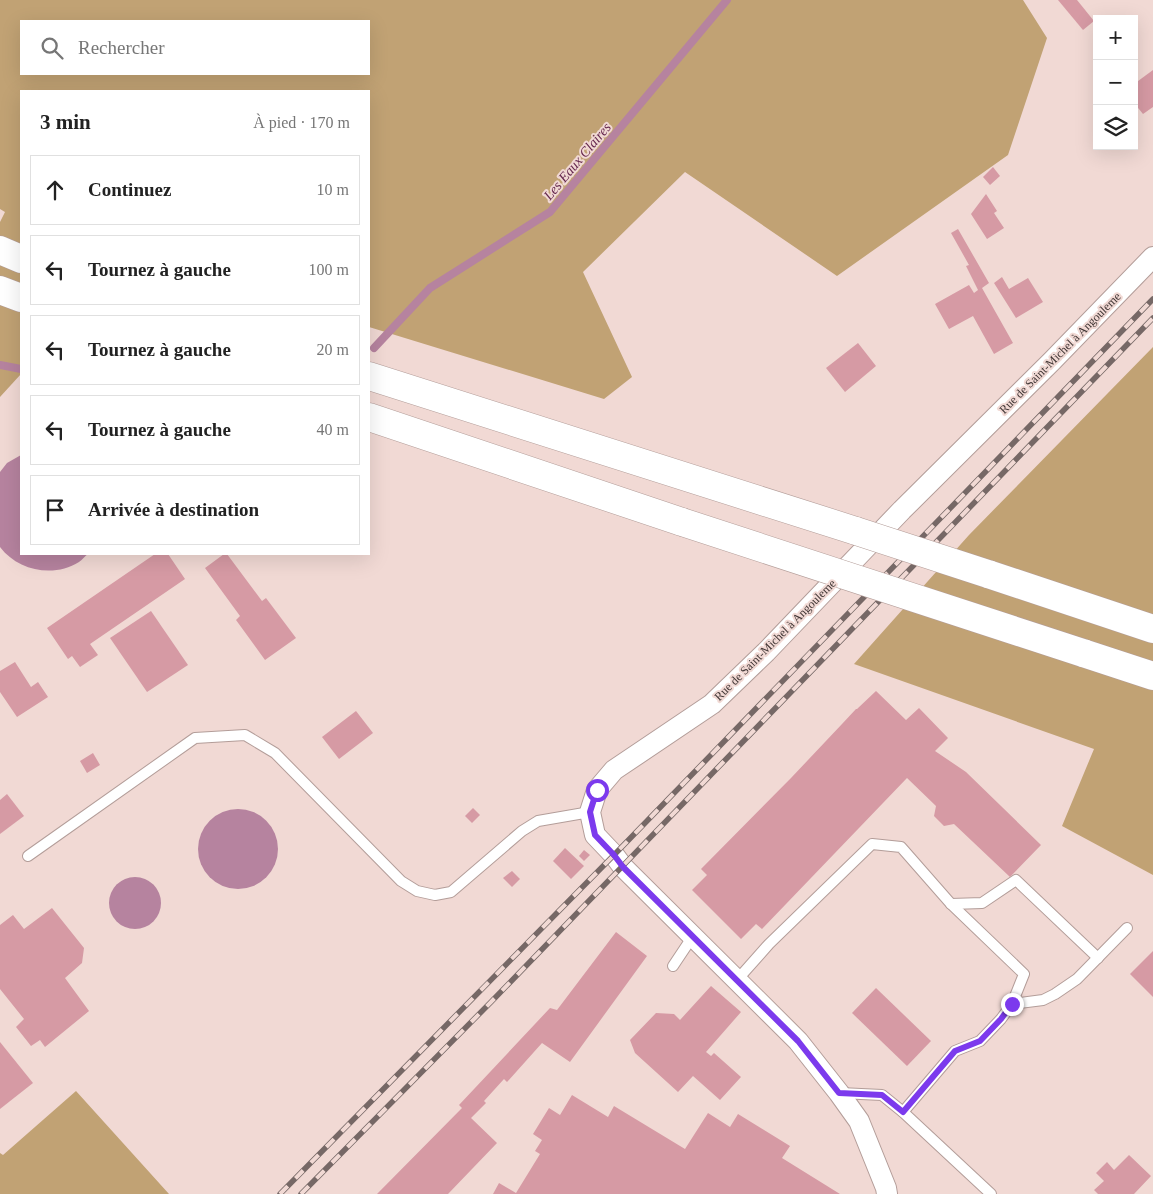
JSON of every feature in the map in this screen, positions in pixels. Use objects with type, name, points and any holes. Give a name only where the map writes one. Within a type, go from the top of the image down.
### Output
[{"type":"highway","points":[[0,250],[20,258]]},
{"type":"highway","points":[[0,290],[20,298]]},
{"type":"highway","points":[[0,310],[20,314]]},
{"type":"highway","points":[[370,376],[856,531],[1153,629]]},
{"type":"highway","points":[[370,417],[682,522],[1153,676]]},
{"type":"street","name":"Rue de Saint-Michel à Angouleme","points":[[590,812],[597,790],[614,770],[712,704],[766,652],[902,510],[1052,361],[1153,257]]},
{"type":"street","points":[[590,812],[595,835],[623,867],[798,1041],[839,1093],[859,1121],[886,1188],[886,1194]]},
{"type":"lane","points":[[28,856],[195,738],[245,735],[275,753],[401,881],[417,891],[435,895],[451,892],[522,831],[538,821],[590,812]]},
{"type":"lane","points":[[737,980],[769,944],[872,844],[901,847],[951,904],[1024,974],[1012,1004],[1001,1019],[980,1041],[955,1051],[903,1112]]},
{"type":"lane","points":[[951,904],[982,903],[1016,880],[1098,958]]},
{"type":"lane","points":[[1012,1004],[1043,1000],[1077,979],[1127,928]]},
{"type":"lane","points":[[673,966],[693,936]]},
{"type":"lane","points":[[839,1093],[882,1095],[903,1112],[991,1194]]},
{"type":"shaded area","points":[[0,0],[1023,0],[1047,38],[1008,155],[837,276],[685,172],[583,272],[632,377],[604,399],[370,327],[370,90],[20,90],[20,375],[0,397],[0,222],[5,212],[0,209]]},
{"type":"shaded area","points":[[1153,347],[1153,875],[1062,826],[1094,749],[854,664],[969,535]]},
{"type":"shaded area","points":[[20,456],[20,555],[87,555],[79,562],[59,570],[37,570],[16,562],[0,547],[0,472],[7,463]]},
{"type":"shaded area","points":[[238,809],[253,812],[266,821],[275,834],[278,849],[275,864],[266,877],[253,886],[238,889],[223,886],[210,877],[201,864],[198,849],[201,834],[210,821],[223,812]]},
{"type":"shaded area","points":[[130,877],[140,877],[154,884],[161,898],[161,908],[154,922],[140,929],[130,929],[120,925],[113,918],[109,908],[109,898],[113,888],[120,881]]},
{"type":"shaded area","points":[[76,1091],[169,1194],[0,1194],[0,1153],[3,1155]]},
{"type":"building","points":[[1058,0],[1077,0],[1093,20],[1083,30]]},
{"type":"building","points":[[1153,70],[1153,107],[1143,114],[1138,108],[1138,81]]},
{"type":"building","points":[[993,167],[1000,176],[990,185],[983,177]]},
{"type":"building","points":[[986,194],[997,211],[994,213],[1004,228],[987,239],[971,214]]},
{"type":"building","points":[[958,229],[989,283],[982,288],[1013,343],[994,354],[973,316],[949,329],[935,304],[969,285],[974,293],[978,290],[966,266],[969,265],[951,233]]},
{"type":"building","points":[[1002,277],[1009,289],[1028,278],[1043,302],[1016,318],[994,283]]},
{"type":"building","points":[[858,343],[876,366],[845,392],[826,368]]},
{"type":"building","points":[[154,555],[169,555],[185,579],[90,644],[98,655],[80,667],[72,656],[68,659],[47,628]]},
{"type":"building","points":[[223,555],[228,555],[262,601],[266,598],[296,638],[265,660],[236,620],[240,616],[205,568]]},
{"type":"building","points":[[151,611],[188,665],[147,692],[110,638]]},
{"type":"building","points":[[15,662],[31,687],[38,682],[48,697],[17,717],[0,692],[0,671]]},
{"type":"building","points":[[876,691],[906,720],[919,708],[948,738],[935,751],[966,772],[1041,845],[1010,877],[954,824],[944,826],[934,816],[936,806],[907,778],[762,929],[756,924],[741,939],[692,890],[707,875],[701,869],[856,709]]},
{"type":"building","points":[[356,711],[373,733],[339,759],[322,737]]},
{"type":"building","points":[[93,753],[100,765],[87,773],[80,761]]},
{"type":"building","points":[[7,794],[24,816],[0,834],[0,800]]},
{"type":"building","points":[[473,808],[480,815],[472,823],[465,816]]},
{"type":"building","points":[[565,848],[584,866],[571,879],[553,861]]},
{"type":"building","points":[[584,850],[590,855],[584,861],[579,856]]},
{"type":"building","points":[[512,871],[520,879],[512,887],[503,878]]},
{"type":"building","points":[[52,908],[84,948],[82,963],[65,978],[89,1011],[45,1047],[40,1040],[31,1046],[16,1027],[24,1019],[0,989],[0,925],[13,915],[24,929]]},
{"type":"building","points":[[616,932],[647,956],[570,1062],[542,1043],[507,1082],[504,1079],[484,1101],[486,1103],[471,1118],[497,1143],[448,1194],[377,1194],[462,1108],[459,1105],[550,1008],[557,1010]]},
{"type":"building","points":[[1153,951],[1153,997],[1130,974]]},
{"type":"building","points":[[711,986],[741,1012],[706,1052],[711,1056],[714,1053],[741,1077],[720,1100],[693,1076],[678,1092],[635,1053],[630,1040],[656,1013],[674,1014],[680,1020]]},
{"type":"building","points":[[876,988],[931,1041],[907,1066],[852,1013]]},
{"type":"building","points":[[0,1042],[33,1083],[0,1109]]},
{"type":"building","points":[[572,1095],[608,1117],[614,1106],[685,1149],[708,1113],[730,1127],[738,1114],[790,1146],[782,1158],[840,1194],[493,1194],[499,1183],[516,1193],[540,1154],[535,1151],[542,1140],[533,1134],[549,1108],[560,1115]]},
{"type":"building","points":[[1129,1155],[1151,1176],[1134,1194],[1098,1194],[1094,1190],[1104,1181],[1096,1173],[1107,1162],[1114,1170]]},
{"type":"waterway","name":"Les Eaux Claires","points":[[374,348],[430,288],[550,212],[727,0]]},
{"type":"waterway","name":"Les Eaux Claires","points":[[0,365],[20,369]]},
{"type":"railway","points":[[280,1194],[614,855],[1153,299]]},
{"type":"railway","points":[[301,1194],[491,1002],[1153,318]]},
{"type":"route","points":[[597,790],[590,812],[595,835],[623,867],[798,1041],[839,1093],[882,1095],[903,1112],[955,1051],[980,1041],[1012,1004]]}]
